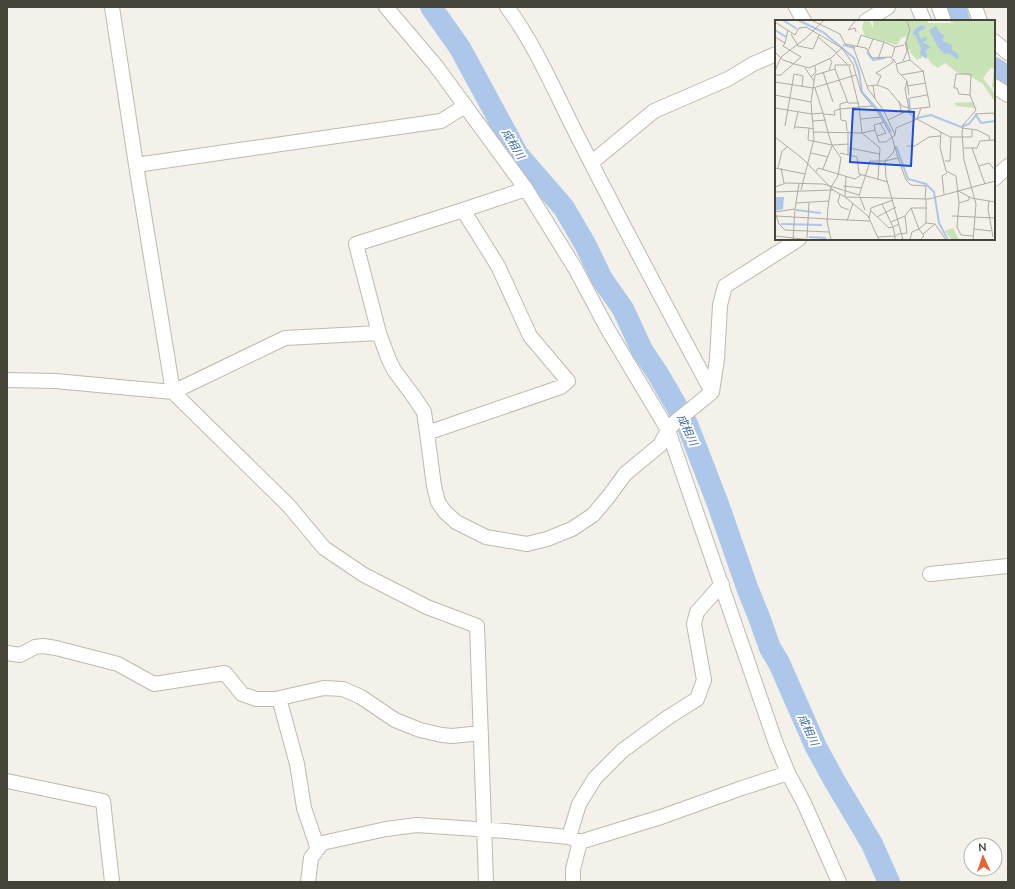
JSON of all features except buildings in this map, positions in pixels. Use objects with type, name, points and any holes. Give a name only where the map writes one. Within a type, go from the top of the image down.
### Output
[{"type":"street","points":[[112,7],[173,392],[289,506],[324,548],[364,575],[420,603],[477,626],[486,882]]},
{"type":"street","points":[[386,7],[436,66],[526,189],[575,268],[607,328],[671,426],[775,741],[788,774],[804,803],[839,882]]},
{"type":"street","points":[[507,7],[537,54],[637,252],[707,396]]},
{"type":"street","points":[[796,7],[803,20]]},
{"type":"street","points":[[868,20],[888,7]]},
{"type":"street","points":[[918,7],[924,20]]},
{"type":"street","points":[[939,7],[944,20]]},
{"type":"street","points":[[975,7],[980,20]]},
{"type":"street","points":[[995,42],[1008,53]]},
{"type":"street","points":[[591,163],[654,111],[728,79],[754,64],[775,54]]},
{"type":"street","points":[[995,87],[1008,95]]},
{"type":"street","points":[[136,164],[441,121],[465,106]]},
{"type":"street","points":[[995,178],[1008,166]]},
{"type":"street","points":[[526,189],[356,244],[386,355],[394,370],[424,412],[434,486],[438,502],[445,512],[456,522],[486,537],[528,544],[547,540],[572,529],[593,515],[610,496],[625,474],[660,445],[671,426],[707,396],[717,359],[720,305],[725,286],[797,240]]},
{"type":"street","points":[[427,433],[561,387],[568,381],[530,336],[498,266],[463,210]]},
{"type":"street","points":[[7,380],[55,381],[173,392],[285,338],[379,333]]},
{"type":"street","points":[[930,574],[1008,566]]},
{"type":"street","points":[[573,882],[574,840],[579,804],[596,778],[622,751],[667,718],[697,699],[704,680],[694,624],[697,612],[722,584]]},
{"type":"street","points":[[7,653],[20,655],[35,647],[43,646],[56,648],[118,664],[154,684],[225,673],[242,694],[256,699],[279,698],[324,688],[343,689],[361,697],[395,720],[420,730],[452,736],[481,733]]},
{"type":"street","points":[[279,698],[297,764],[304,808],[318,849]]},
{"type":"street","points":[[308,882],[311,858],[322,843],[386,829],[417,825],[506,831],[574,840],[661,817],[742,788],[788,774]]},
{"type":"street","points":[[7,781],[103,801],[112,882]]},
{"type":"waterway","name":"成相川","points":[[431,7],[460,48],[518,155],[564,208],[585,244],[602,279],[623,309],[642,350],[658,374],[687,424],[718,504],[770,648],[779,663],[816,747],[872,844],[889,882]]},
{"type":"waterway","points":[[955,7],[959,20]]},
{"type":"waterway","points":[[995,69],[1008,77]]}]
